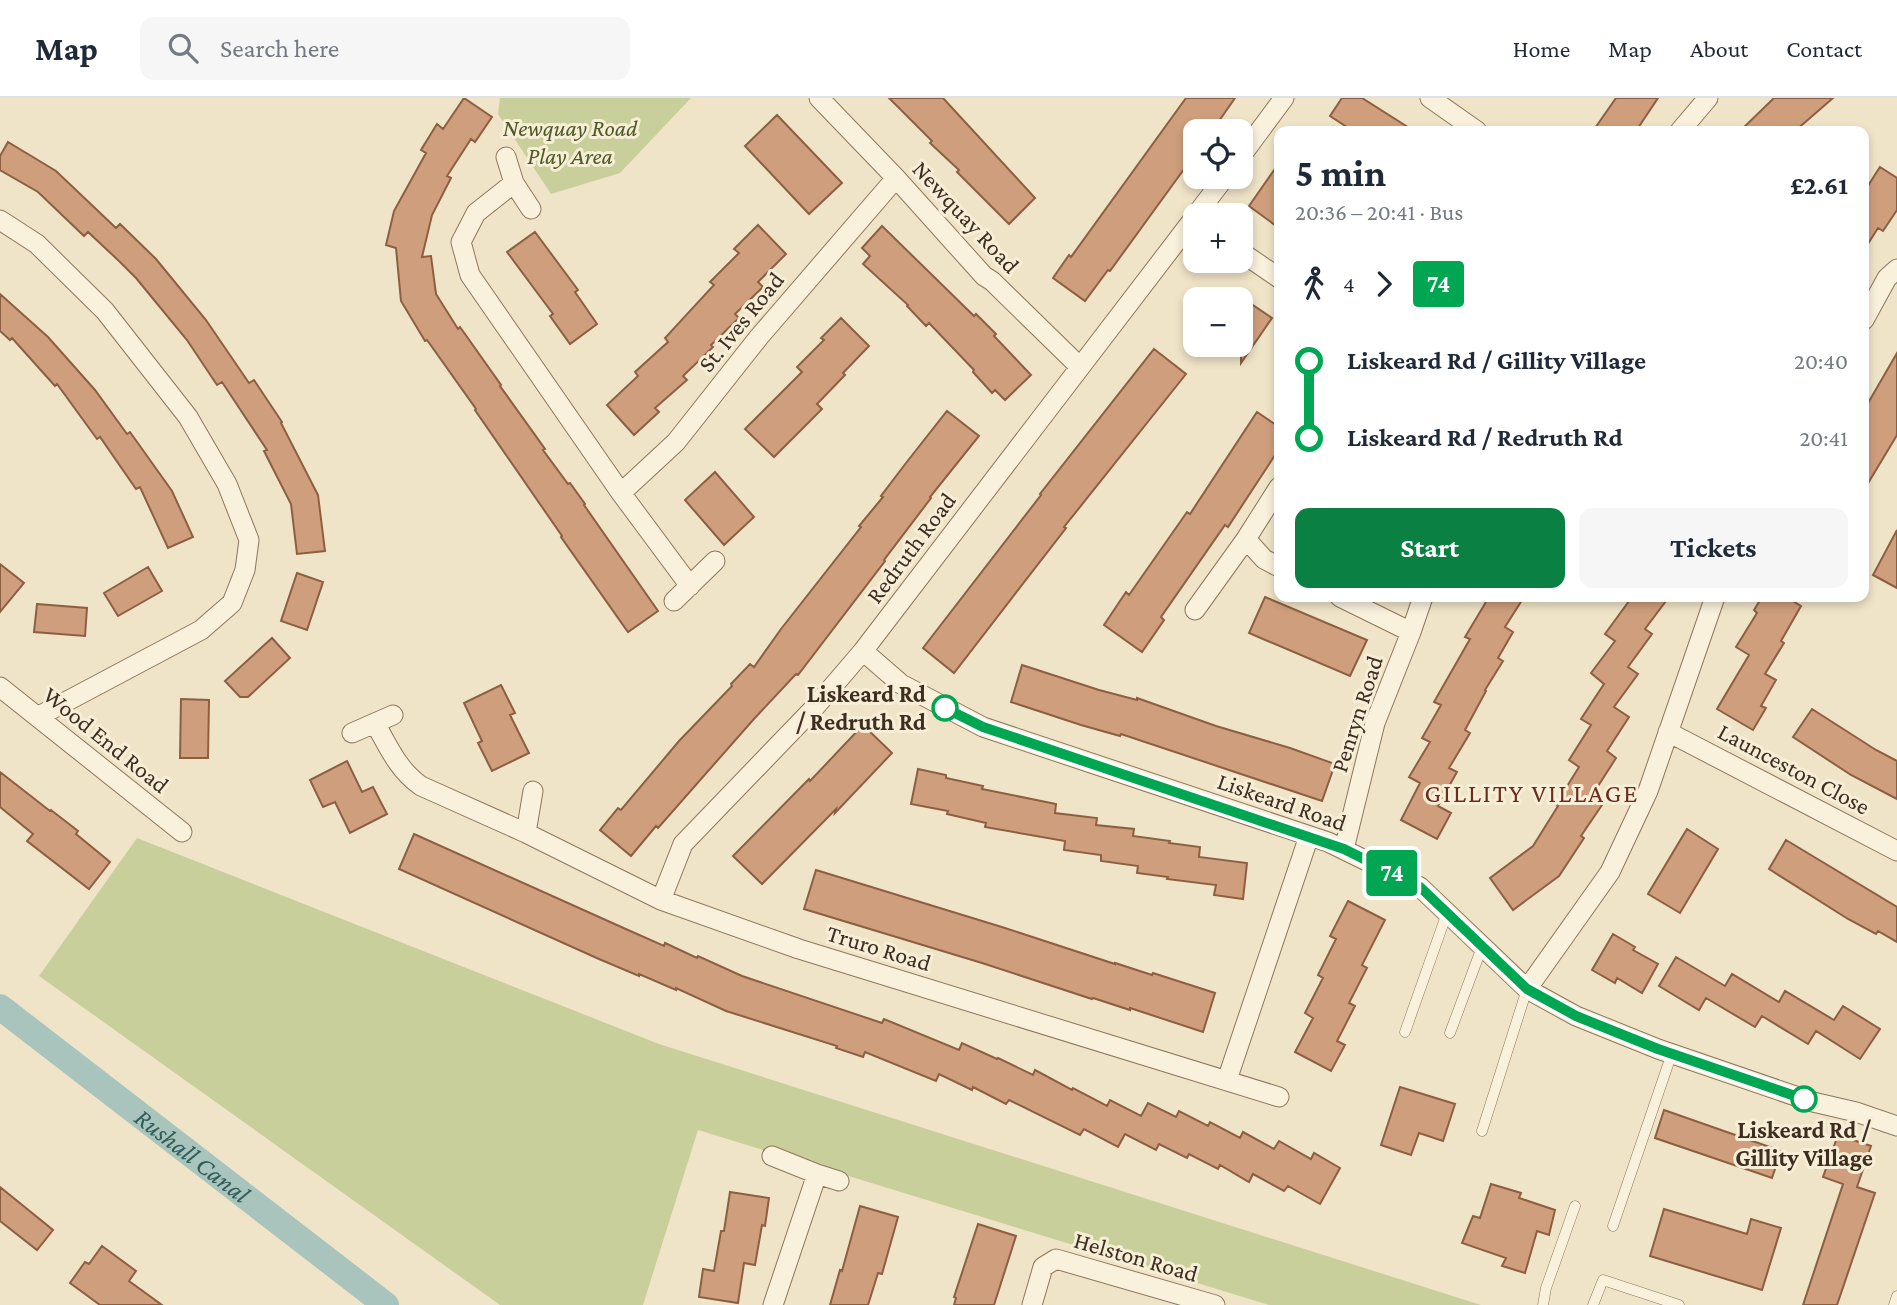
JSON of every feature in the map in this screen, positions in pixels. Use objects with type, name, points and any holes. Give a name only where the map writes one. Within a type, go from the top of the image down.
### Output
[{"type":"street","name":"Newquay Road","points":[[819,98],[984,276],[1080,367]]},
{"type":"street","points":[[1253,140],[1284,98]]},
{"type":"street","points":[[1430,98],[1470,126]]},
{"type":"street","points":[[1683,126],[1708,98]]},
{"type":"street","points":[[506,157],[514,183],[531,209]]},
{"type":"street","name":"St. Ives Road","points":[[621,493],[676,442],[759,337],[896,178]]},
{"type":"street","points":[[514,183],[476,213],[461,242],[470,275],[621,493],[690,586]]},
{"type":"street","points":[[0,220],[37,244],[105,311],[188,416],[227,484],[248,540],[245,570],[232,603],[201,630],[38,716]]},
{"type":"street","name":"Redruth Road","points":[[661,900],[683,844],[815,707],[863,651],[1183,233]]},
{"type":"street","points":[[1253,260],[1274,275]]},
{"type":"street","points":[[1869,311],[1887,278],[1897,269]]},
{"type":"street","points":[[1195,610],[1247,538],[1274,495]]},
{"type":"street","points":[[1247,538],[1264,559],[1274,564]]},
{"type":"street","points":[[674,601],[715,561]]},
{"type":"street","points":[[1350,602],[1411,632]]},
{"type":"street","name":"Penryn Road","points":[[1344,849],[1375,723],[1421,602]]},
{"type":"street","points":[[1527,989],[1610,872],[1648,791],[1712,602]]},
{"type":"street","name":"Liskeard Road","points":[[863,651],[901,684],[983,727],[1309,836],[1344,849],[1420,887],[1527,989],[1576,1016],[1672,1054],[1813,1102],[1856,1112],[1897,1126]]},
{"type":"street","name":"Wood End Road","points":[[0,687],[182,832]]},
{"type":"street","name":"Truro Road","points":[[352,733],[384,719],[396,760],[408,777],[421,786],[526,833],[661,900],[799,949],[1279,1097]]},
{"type":"street","name":"Launceston Close","points":[[1668,732],[1897,851]]},
{"type":"street","points":[[526,833],[533,791]]},
{"type":"street","points":[[1227,1080],[1309,836]]},
{"type":"street","points":[[772,1156],[839,1181]]},
{"type":"street","points":[[773,1305],[817,1174]]},
{"type":"street","name":"Helston Road","points":[[1032,1305],[1043,1267],[1056,1259],[1215,1305]]},
{"type":"lane","points":[[1405,1032],[1447,913]]},
{"type":"lane","points":[[1450,1033],[1482,946]]},
{"type":"lane","points":[[1482,1131],[1527,989]]},
{"type":"lane","points":[[1613,1226],[1672,1054]]},
{"type":"lane","points":[[1543,1305],[1546,1288],[1575,1206]]},
{"type":"lane","points":[[1593,1305],[1603,1280],[1679,1305]]},
{"type":"lane","points":[[1894,1305],[1897,1296]]},
{"type":"green space","name":"Newquay Road Play Area","points":[[500,98],[691,98],[620,173],[551,194],[498,114]]},
{"type":"green space","points":[[137,838],[659,1044],[1481,1305],[1269,1305],[698,1130],[643,1305],[500,1305],[39,976]]},
{"type":"building","points":[[464,98],[492,117],[475,142],[471,139],[447,176],[451,178],[432,215],[422,257],[431,256],[436,294],[458,329],[460,327],[545,449],[543,450],[585,504],[658,611],[628,632],[476,409],[427,340],[425,341],[401,301],[396,248],[386,245],[394,211],[426,153],[421,150],[437,124],[443,129]]},
{"type":"building","points":[[889,98],[943,98],[1035,198],[1009,224]]},
{"type":"building","points":[[1186,98],[1235,98],[1220,119],[1183,119],[1183,171],[1085,301],[1053,278],[1069,255],[1071,257]]},
{"type":"building","points":[[1342,98],[1362,98],[1406,126],[1345,126],[1330,116]]},
{"type":"building","points":[[1616,98],[1658,98],[1639,126],[1596,126]]},
{"type":"building","points":[[1774,98],[1833,98],[1801,126],[1745,126]]},
{"type":"building","points":[[777,115],[842,183],[809,214],[745,146]]},
{"type":"building","points":[[8,142],[56,171],[116,228],[120,224],[156,259],[206,320],[249,383],[254,380],[282,422],[318,495],[325,551],[297,554],[291,504],[264,451],[267,450],[222,382],[217,385],[187,340],[119,261],[88,232],[84,236],[38,192],[0,170],[0,156]]},
{"type":"building","points":[[1880,167],[1897,178],[1897,210],[1883,231],[1878,228],[1869,242],[1869,184]]},
{"type":"building","points":[[1274,170],[1274,224],[1253,209],[1251,203]]},
{"type":"building","points":[[758,225],[786,254],[758,282],[763,287],[735,314],[739,318],[683,376],[687,380],[655,408],[659,412],[634,435],[607,405],[638,376],[635,372],[668,342],[665,338],[714,285],[710,282],[739,253],[734,249]]},
{"type":"building","points":[[882,226],[996,334],[994,336],[1031,375],[1005,400],[995,390],[992,393],[929,323],[926,326],[908,305],[863,264],[870,256],[862,248]]},
{"type":"building","points":[[535,232],[578,290],[575,292],[597,324],[570,344],[550,316],[553,314],[507,252]]},
{"type":"building","points":[[0,294],[48,337],[95,390],[127,434],[130,432],[172,491],[193,537],[168,548],[140,487],[136,489],[100,437],[97,439],[57,384],[55,386],[12,338],[10,340],[0,331]]},
{"type":"building","points":[[1253,305],[1272,318],[1253,346]]},
{"type":"building","points":[[841,318],[869,346],[817,404],[822,409],[774,457],[745,429],[802,372],[797,367]]},
{"type":"building","points":[[1154,349],[1186,374],[1064,527],[1066,528],[954,673],[923,648]]},
{"type":"building","points":[[1897,353],[1897,435],[1869,482],[1869,401]]},
{"type":"building","points":[[947,411],[979,436],[930,497],[798,675],[796,674],[753,720],[631,856],[600,830],[618,808],[621,810],[731,684],[750,664],[754,667]]},
{"type":"building","points":[[1257,412],[1274,424],[1274,457],[1228,527],[1225,525],[1161,617],[1164,620],[1142,652],[1104,625],[1126,592],[1129,595],[1187,512],[1190,514]]},
{"type":"building","points":[[715,472],[754,517],[724,545],[685,500]]},
{"type":"building","points":[[1897,530],[1897,588],[1873,575]]},
{"type":"building","points":[[0,564],[24,583],[0,612]]},
{"type":"building","points":[[148,567],[162,591],[118,616],[104,593]]},
{"type":"building","points":[[297,573],[323,582],[307,630],[281,621]]},
{"type":"building","points":[[1265,597],[1367,640],[1350,676],[1249,633]]},
{"type":"building","points":[[1486,602],[1521,602],[1505,627],[1513,632],[1498,658],[1503,661],[1485,690],[1465,730],[1470,733],[1449,768],[1457,772],[1438,806],[1451,813],[1437,839],[1401,820],[1420,783],[1409,777],[1430,742],[1422,738],[1441,705],[1434,702],[1470,639],[1465,637]]},
{"type":"building","points":[[1628,602],[1665,602],[1645,629],[1652,634],[1628,667],[1638,674],[1614,707],[1629,717],[1607,751],[1616,758],[1593,794],[1604,802],[1559,876],[1513,910],[1490,878],[1533,846],[1579,767],[1569,760],[1591,725],[1581,719],[1604,684],[1591,673],[1615,641],[1605,634]]},
{"type":"building","points":[[1759,602],[1794,602],[1801,606],[1781,641],[1784,643],[1765,674],[1776,680],[1761,706],[1766,708],[1753,730],[1717,709],[1749,655],[1736,647],[1757,613],[1754,610]]},
{"type":"building","points":[[37,604],[87,608],[85,636],[34,632]]},
{"type":"building","points":[[272,638],[290,658],[248,697],[240,697],[225,681]]},
{"type":"building","points":[[1022,665],[1099,690],[1137,698],[1335,764],[1322,801],[1121,734],[1120,736],[1081,725],[1011,702]]},
{"type":"building","points":[[501,685],[515,713],[510,715],[529,753],[492,771],[478,743],[482,741],[464,703]]},
{"type":"building","points":[[181,699],[209,700],[208,758],[180,758]]},
{"type":"building","points":[[1812,709],[1897,761],[1897,799],[1851,775],[1793,737]]},
{"type":"building","points":[[863,725],[892,753],[762,884],[733,856]]},
{"type":"building","points":[[347,761],[362,792],[373,787],[387,814],[350,833],[335,802],[323,807],[310,780]]},
{"type":"building","points":[[918,769],[983,786],[982,789],[1056,804],[1055,813],[1097,818],[1096,825],[1134,829],[1133,836],[1200,847],[1199,857],[1247,863],[1243,899],[1214,895],[1216,885],[1137,873],[1138,866],[1101,861],[1101,855],[1064,850],[1065,841],[985,827],[986,823],[947,814],[948,811],[911,804]]},
{"type":"building","points":[[0,772],[78,831],[76,834],[110,862],[89,889],[27,841],[33,834],[0,807]]},
{"type":"building","points":[[1687,829],[1718,849],[1680,913],[1648,894]]},
{"type":"building","points":[[414,834],[664,946],[665,943],[742,976],[882,1023],[884,1019],[959,1050],[962,1043],[1033,1075],[1035,1070],[1107,1106],[1110,1100],[1141,1116],[1148,1103],[1176,1117],[1179,1111],[1208,1126],[1210,1122],[1240,1138],[1243,1132],[1274,1149],[1279,1141],[1311,1159],[1314,1153],[1340,1168],[1320,1204],[1288,1186],[1284,1191],[1253,1174],[1249,1182],[1220,1165],[1218,1169],[1189,1154],[1187,1158],[1159,1144],[1156,1150],[1125,1134],[1118,1147],[1084,1129],[1080,1135],[1009,1100],[1006,1104],[939,1074],[936,1081],[865,1052],[863,1057],[836,1048],[837,1046],[726,1011],[676,988],[599,959],[399,869]]},
{"type":"building","points":[[1786,840],[1897,907],[1897,942],[1848,919],[1769,869]]},
{"type":"building","points":[[816,870],[1215,993],[1203,1032],[804,909]]},
{"type":"building","points":[[1348,901],[1385,920],[1362,965],[1367,968],[1349,1003],[1355,1006],[1337,1041],[1345,1045],[1331,1071],[1295,1052],[1313,1018],[1305,1013],[1323,978],[1318,975],[1336,939],[1330,936]]},
{"type":"building","points":[[1613,934],[1635,947],[1633,950],[1658,964],[1642,993],[1617,978],[1615,983],[1592,970]]},
{"type":"building","points":[[1676,957],[1725,986],[1732,974],[1779,1002],[1785,991],[1834,1020],[1843,1006],[1880,1029],[1860,1059],[1816,1031],[1808,1044],[1762,1016],[1755,1027],[1706,998],[1699,1010],[1659,986]]},
{"type":"building","points":[[1400,1087],[1455,1104],[1443,1141],[1419,1133],[1411,1155],[1381,1145]]},
{"type":"building","points":[[1664,1110],[1781,1151],[1772,1178],[1655,1138]]},
{"type":"building","points":[[1838,1135],[1871,1146],[1857,1187],[1875,1193],[1837,1305],[1803,1305],[1843,1184],[1823,1177]]},
{"type":"building","points":[[1491,1184],[1521,1193],[1519,1198],[1555,1210],[1549,1235],[1537,1231],[1525,1273],[1502,1266],[1506,1258],[1462,1243],[1473,1216],[1480,1218]]},
{"type":"building","points":[[0,1187],[53,1230],[37,1250],[0,1221]]},
{"type":"building","points":[[730,1192],[769,1198],[755,1265],[744,1263],[738,1303],[699,1297],[703,1269],[714,1271]]},
{"type":"building","points":[[860,1206],[898,1217],[882,1274],[878,1273],[868,1305],[830,1305],[840,1270],[842,1271]]},
{"type":"building","points":[[1664,1209],[1747,1234],[1751,1219],[1781,1228],[1762,1290],[1650,1256]]},
{"type":"building","points":[[978,1224],[1016,1236],[994,1305],[954,1305],[954,1297]]},
{"type":"building","points":[[102,1246],[136,1271],[129,1281],[162,1305],[100,1305],[70,1283],[85,1262],[89,1264]]},
{"type":"waterway","name":"Rushall Canal","points":[[0,1007],[386,1305]]},
{"type":"bus line","name":"74","points":[[945,708],[983,727],[1344,849],[1420,887],[1527,989],[1576,1016],[1658,1049],[1804,1099]]},
{"type":"place","name":"Liskeard Rd / Redruth Rd","points":[[945,708]]},
{"type":"place","name":"Liskeard Rd / Gillity Village","points":[[1804,1099]]},
{"type":"district","name":"GILLITY VILLAGE","points":[[1532,793]]}]
